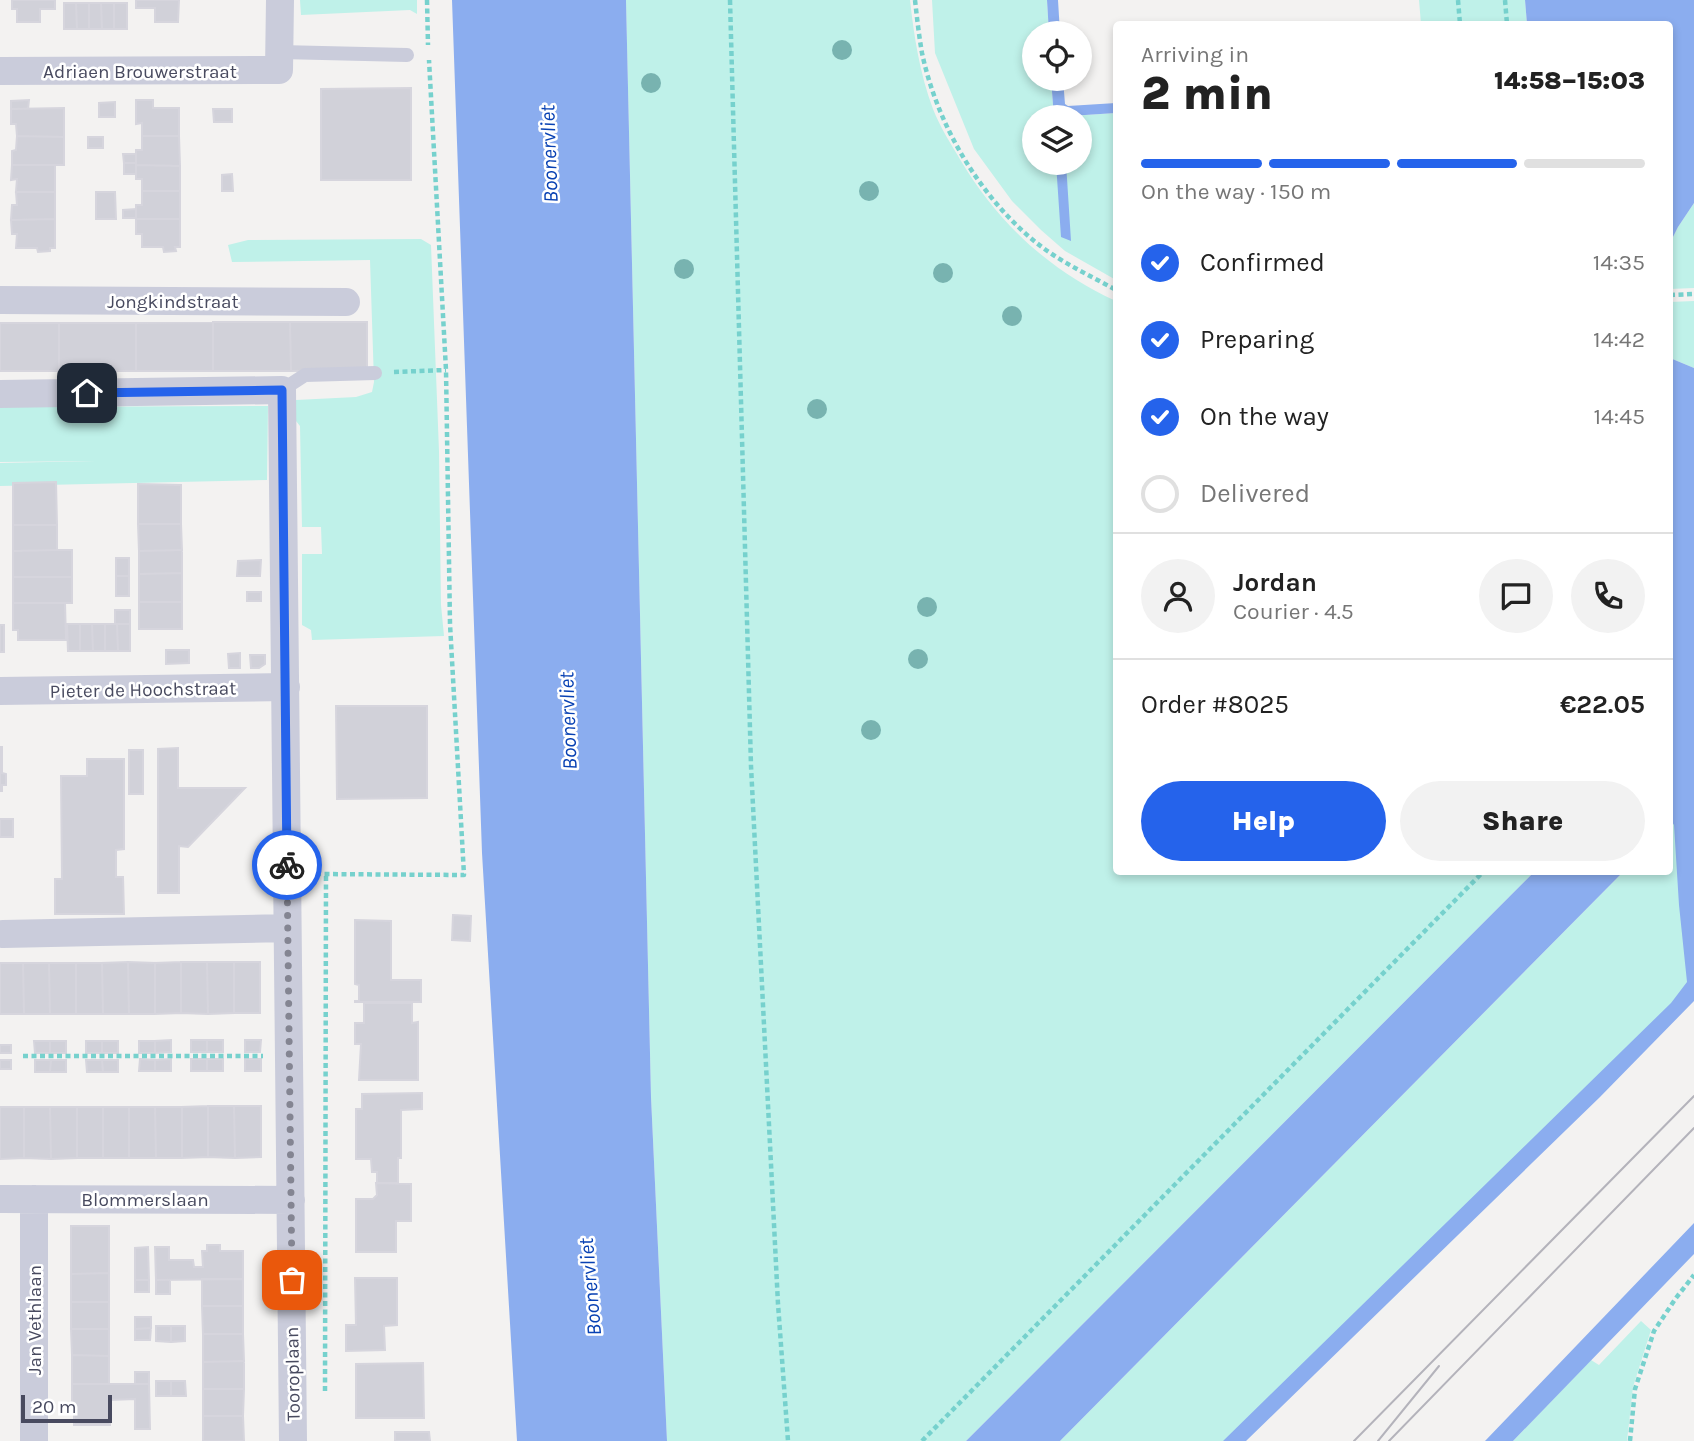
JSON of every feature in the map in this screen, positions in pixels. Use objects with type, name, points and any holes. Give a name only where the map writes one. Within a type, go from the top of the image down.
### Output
[{"type":"street","points":[[280,0],[280,61]]},
{"type":"street","name":"Adriaen Brouwerstraat","points":[[0,71],[280,61]]},
{"type":"street","name":"Jongkindstraat","points":[[0,300],[345,302]]},
{"type":"street","points":[[0,394],[282,390]]},
{"type":"street","name":"Tooroplaan","points":[[282,390],[293,1441]]},
{"type":"street","name":"Pieter de Hoochstraat","points":[[0,691],[286,687]]},
{"type":"street","points":[[3,933],[287,928]]},
{"type":"street","name":"Blommerslaan","points":[[0,1199],[291,1200]]},
{"type":"street","name":"Jan Vethlaan","points":[[34,1199],[34,1441]]},
{"type":"lane","points":[[280,61],[407,55]]},
{"type":"lane","points":[[282,390],[305,375],[375,373]]},
{"type":"path","points":[[287,874],[464,875],[450,624],[446,370],[426,0]]},
{"type":"path","points":[[730,0],[751,766],[778,1304],[788,1441]]},
{"type":"path","points":[[915,0],[922,54],[934,95],[944,121],[974,173],[1002,209],[1034,241],[1113,288]]},
{"type":"path","points":[[1458,0],[1460,21]]},
{"type":"path","points":[[1505,0],[1507,21]]},
{"type":"path","points":[[1683,295],[1694,288]]},
{"type":"path","points":[[1673,295],[1694,294]]},
{"type":"path","points":[[375,373],[446,370]]},
{"type":"path","points":[[325,1399],[326,874]]},
{"type":"path","points":[[922,1441],[1480,875]]},
{"type":"path","points":[[23,1056],[267,1056]]},
{"type":"path","points":[[1630,1441],[1635,1389],[1654,1331],[1694,1275]]},
{"type":"shaded area","points":[[300,0],[417,0],[417,14],[410,10],[301,15]]},
{"type":"shaded area","points":[[626,0],[910,0],[918,55],[933,109],[976,184],[1009,225],[1048,260],[1113,300],[1113,875],[1531,875],[966,1441],[667,1441],[651,1097]]},
{"type":"shaded area","points":[[932,0],[1047,0],[1048,21],[1022,21],[1022,91],[1052,91],[1053,105],[1022,105],[1022,175],[1092,175],[1092,115],[1113,113],[1113,278],[1065,251],[1041,230],[1012,201],[974,149],[935,53]]},
{"type":"shaded area","points":[[1419,0],[1525,0],[1527,21],[1421,21]]},
{"type":"shaded area","points":[[1694,203],[1694,288],[1673,289],[1673,237]]},
{"type":"shaded area","points":[[421,239],[431,245],[444,636],[312,640],[311,630],[302,625],[302,554],[322,554],[321,527],[302,527],[300,426],[292,416],[296,400],[356,397],[372,392],[374,382],[370,260],[232,262],[228,245],[248,240]]},
{"type":"shaded area","points":[[1694,301],[1694,368],[1673,359],[1673,302]]},
{"type":"shaded area","points":[[268,406],[267,480],[0,486],[0,463],[95,461],[0,462],[0,407]]},
{"type":"shaded area","points":[[1691,802],[1694,987],[1230,1441],[1060,1441],[1620,875],[1673,875],[1673,821]]},
{"type":"shaded area","points":[[1641,1321],[1651,1330],[1633,1387],[1627,1441],[1513,1441],[1591,1360],[1599,1365]]},
{"type":"water","name":"Boonervliet","points":[[452,0],[626,0],[651,1097],[667,1441],[517,1441],[482,853]]},
{"type":"water","points":[[1047,0],[1058,0],[1059,21],[1048,21]]},
{"type":"water","points":[[1525,0],[1694,0],[1694,203],[1673,237],[1673,21],[1527,21]]},
{"type":"water","points":[[1052,91],[1064,91],[1065,104],[1053,105]]},
{"type":"water","points":[[1113,103],[1113,113],[1092,115],[1092,105],[1084,105]]},
{"type":"water","points":[[1057,175],[1067,175],[1071,241],[1061,237]]},
{"type":"water","points":[[1673,359],[1694,368],[1694,1001],[1600,1097],[1246,1441],[1223,1441],[1671,1003],[1687,982],[1674,825]]},
{"type":"water","points":[[1531,875],[1620,875],[1060,1441],[966,1441]]},
{"type":"water","points":[[1694,1223],[1694,1254],[1513,1441],[1485,1441]]},
{"type":"building","points":[[12,0],[55,0],[55,9],[40,9],[40,22],[17,22],[17,9],[12,9]]},
{"type":"building","points":[[136,0],[179,0],[178,22],[155,22],[155,8],[136,8]]},
{"type":"building","points":[[64,3],[76,3],[77,29],[64,29]]},
{"type":"building","points":[[76,3],[89,3],[89,29],[77,29]]},
{"type":"building","points":[[89,3],[101,3],[102,29],[89,29]]},
{"type":"building","points":[[101,3],[114,3],[114,29],[102,29]]},
{"type":"building","points":[[114,3],[127,3],[127,29],[114,29]]},
{"type":"building","points":[[411,88],[411,180],[321,180],[321,89]]},
{"type":"building","points":[[29,100],[28,109],[11,109],[11,101]]},
{"type":"building","points":[[136,100],[153,100],[153,108],[179,108],[179,136],[142,136],[142,123],[136,124]]},
{"type":"building","points":[[115,102],[115,117],[99,117],[99,103]]},
{"type":"building","points":[[64,108],[64,137],[17,136],[16,124],[11,124],[11,109]]},
{"type":"building","points":[[213,109],[232,109],[232,122],[214,122]]},
{"type":"building","points":[[17,136],[64,137],[64,165],[12,165],[12,151],[16,150]]},
{"type":"building","points":[[142,136],[179,136],[180,166],[136,165],[136,150],[142,150]]},
{"type":"building","points":[[88,137],[103,137],[103,148],[88,148]]},
{"type":"building","points":[[123,154],[136,154],[136,163],[124,163]]},
{"type":"building","points":[[124,163],[136,163],[136,174],[124,174]]},
{"type":"building","points":[[12,165],[55,165],[55,192],[16,192],[17,179],[11,180]]},
{"type":"building","points":[[136,165],[180,166],[180,191],[142,191],[142,179],[136,179]]},
{"type":"building","points":[[232,174],[233,191],[222,191],[222,175]]},
{"type":"building","points":[[142,191],[180,191],[180,219],[136,219],[136,205],[142,205]]},
{"type":"building","points":[[16,192],[55,192],[55,219],[11,220],[12,205],[17,205]]},
{"type":"building","points":[[96,192],[115,192],[116,219],[96,219]]},
{"type":"building","points":[[136,209],[136,218],[123,218],[123,210]]},
{"type":"building","points":[[55,219],[55,248],[38,252],[37,248],[16,248],[17,234],[12,234],[11,220]]},
{"type":"building","points":[[136,219],[180,219],[180,247],[175,247],[176,251],[164,252],[163,247],[142,247],[142,234],[136,234]]},
{"type":"building","points":[[213,322],[290,322],[291,371],[213,371]]},
{"type":"building","points":[[213,322],[213,371],[136,371],[136,323]]},
{"type":"building","points":[[290,322],[367,322],[367,370],[291,371]]},
{"type":"building","points":[[0,323],[59,323],[59,371],[0,371]]},
{"type":"building","points":[[59,323],[136,323],[136,371],[59,371]]},
{"type":"building","points":[[56,482],[57,525],[13,525],[13,483]]},
{"type":"building","points":[[138,484],[181,485],[181,524],[138,524]]},
{"type":"building","points":[[138,524],[181,524],[182,550],[139,551]]},
{"type":"building","points":[[13,525],[57,525],[57,550],[13,551]]},
{"type":"building","points":[[72,550],[72,577],[13,577],[13,551]]},
{"type":"building","points":[[182,550],[182,573],[139,574],[139,551]]},
{"type":"building","points":[[116,558],[129,558],[129,576],[116,576]]},
{"type":"building","points":[[261,560],[260,576],[237,576],[238,561]]},
{"type":"building","points":[[182,573],[182,602],[139,602],[139,574]]},
{"type":"building","points":[[116,576],[129,576],[129,596],[116,596]]},
{"type":"building","points":[[13,577],[72,577],[72,603],[13,603]]},
{"type":"building","points":[[247,592],[261,592],[261,601],[247,601]]},
{"type":"building","points":[[139,602],[182,602],[182,629],[139,629]]},
{"type":"building","points":[[13,603],[65,603],[66,640],[18,640],[18,630],[13,630]]},
{"type":"building","points":[[115,610],[130,610],[130,624],[115,624]]},
{"type":"building","points":[[67,624],[80,624],[80,651],[68,651]]},
{"type":"building","points":[[80,624],[92,624],[93,651],[80,651]]},
{"type":"building","points":[[92,624],[105,624],[105,651],[93,651]]},
{"type":"building","points":[[105,624],[117,624],[118,651],[105,651]]},
{"type":"building","points":[[117,624],[130,624],[130,651],[118,651]]},
{"type":"building","points":[[0,625],[4,625],[4,652],[0,652]]},
{"type":"building","points":[[166,650],[189,650],[189,663],[166,664]]},
{"type":"building","points":[[240,653],[240,668],[229,668],[228,654]]},
{"type":"building","points":[[250,655],[265,655],[265,664],[259,668],[251,668]]},
{"type":"building","points":[[336,706],[427,706],[427,798],[337,799]]},
{"type":"building","points":[[0,747],[2,773],[6,774],[6,785],[2,785],[2,791],[0,791]]},
{"type":"building","points":[[178,748],[178,788],[245,788],[188,847],[179,846],[179,893],[158,893],[158,749]]},
{"type":"building","points":[[129,750],[143,750],[143,794],[129,794]]},
{"type":"building","points":[[87,759],[124,759],[124,849],[116,850],[116,877],[123,877],[124,914],[55,914],[55,879],[62,879],[61,776],[87,776]]},
{"type":"building","points":[[0,819],[13,819],[13,837],[0,837]]},
{"type":"building","points":[[453,915],[471,916],[470,941],[452,940]]},
{"type":"building","points":[[355,920],[391,921],[391,980],[421,980],[421,1002],[355,1002],[359,1001],[359,985],[355,984]]},
{"type":"building","points":[[128,962],[155,963],[155,1014],[129,1014]]},
{"type":"building","points":[[128,962],[129,1014],[103,1014],[102,963]]},
{"type":"building","points":[[181,962],[181,1013],[155,1014],[155,963]]},
{"type":"building","points":[[181,962],[207,962],[208,1014],[181,1013]]},
{"type":"building","points":[[207,962],[234,962],[234,1013],[208,1014]]},
{"type":"building","points":[[234,962],[260,962],[260,1013],[234,1013]]},
{"type":"building","points":[[0,963],[23,963],[24,1014],[0,1014]]},
{"type":"building","points":[[23,963],[49,963],[50,1014],[24,1014]]},
{"type":"building","points":[[49,963],[76,963],[76,1014],[50,1014]]},
{"type":"building","points":[[76,963],[102,963],[103,1014],[76,1014]]},
{"type":"building","points":[[364,1003],[412,1003],[412,1023],[418,1022],[418,1080],[359,1080],[361,1044],[355,1044],[355,1023],[364,1023]]},
{"type":"building","points":[[171,1040],[171,1052],[155,1053],[155,1041]]},
{"type":"building","points":[[191,1040],[207,1040],[207,1052],[191,1052]]},
{"type":"building","points":[[207,1040],[223,1040],[223,1052],[207,1052]]},
{"type":"building","points":[[245,1040],[261,1040],[260,1052],[245,1052]]},
{"type":"building","points":[[34,1041],[50,1041],[50,1053],[35,1053]]},
{"type":"building","points":[[50,1041],[66,1041],[66,1053],[50,1053]]},
{"type":"building","points":[[86,1041],[102,1041],[102,1053],[86,1053]]},
{"type":"building","points":[[102,1041],[118,1041],[118,1053],[102,1053]]},
{"type":"building","points":[[139,1041],[155,1041],[155,1053],[139,1053]]},
{"type":"building","points":[[0,1045],[11,1045],[11,1053],[0,1053]]},
{"type":"building","points":[[140,1059],[155,1060],[155,1071],[139,1071]]},
{"type":"building","points":[[171,1059],[171,1071],[155,1071],[155,1060]]},
{"type":"building","points":[[191,1059],[207,1059],[207,1071],[191,1071]]},
{"type":"building","points":[[207,1059],[223,1059],[223,1071],[207,1071]]},
{"type":"building","points":[[245,1059],[261,1059],[261,1071],[245,1071]]},
{"type":"building","points":[[0,1060],[11,1060],[11,1069],[0,1069]]},
{"type":"building","points":[[35,1060],[51,1060],[50,1072],[35,1072]]},
{"type":"building","points":[[51,1060],[66,1060],[66,1072],[50,1072]]},
{"type":"building","points":[[86,1060],[102,1060],[103,1072],[87,1072]]},
{"type":"building","points":[[102,1060],[118,1060],[118,1072],[103,1072]]},
{"type":"building","points":[[422,1093],[422,1109],[401,1110],[398,1183],[377,1183],[377,1172],[372,1172],[371,1159],[356,1159],[356,1109],[362,1109],[362,1094]]},
{"type":"building","points":[[208,1106],[234,1106],[235,1158],[208,1157]]},
{"type":"building","points":[[208,1106],[208,1157],[182,1158],[182,1107]]},
{"type":"building","points":[[234,1106],[261,1106],[261,1157],[235,1158]]},
{"type":"building","points":[[0,1107],[24,1107],[24,1158],[0,1159]]},
{"type":"building","points":[[24,1107],[50,1107],[51,1159],[24,1158]]},
{"type":"building","points":[[50,1107],[77,1107],[77,1158],[51,1159]]},
{"type":"building","points":[[77,1107],[103,1107],[103,1158],[77,1158]]},
{"type":"building","points":[[103,1107],[129,1107],[129,1158],[103,1158]]},
{"type":"building","points":[[129,1107],[155,1107],[156,1158],[129,1158]]},
{"type":"building","points":[[155,1107],[182,1107],[182,1158],[156,1158]]},
{"type":"building","points":[[376,1183],[411,1184],[411,1221],[396,1221],[396,1252],[356,1252],[356,1199],[373,1199],[377,1195]]},
{"type":"building","points":[[71,1226],[109,1226],[109,1273],[71,1274]]},
{"type":"building","points":[[207,1245],[220,1245],[220,1251],[243,1251],[243,1279],[156,1280],[155,1247],[169,1247],[169,1260],[193,1260],[194,1267],[203,1267],[202,1251],[207,1251]]},
{"type":"building","points":[[148,1247],[149,1280],[135,1280],[135,1248]]},
{"type":"building","points":[[109,1273],[109,1302],[71,1302],[71,1274]]},
{"type":"building","points":[[355,1278],[397,1278],[397,1325],[384,1326],[385,1350],[346,1351],[346,1325],[356,1325]]},
{"type":"building","points":[[202,1279],[243,1279],[243,1306],[202,1306]]},
{"type":"building","points":[[135,1280],[149,1280],[149,1292],[135,1292]]},
{"type":"building","points":[[156,1280],[170,1280],[170,1294],[156,1294]]},
{"type":"building","points":[[71,1302],[109,1302],[109,1329],[71,1329]]},
{"type":"building","points":[[202,1306],[243,1306],[243,1334],[203,1334]]},
{"type":"building","points":[[135,1317],[151,1317],[151,1328],[135,1329]]},
{"type":"building","points":[[156,1326],[171,1326],[171,1342],[156,1341]]},
{"type":"building","points":[[171,1326],[185,1326],[185,1341],[171,1342]]},
{"type":"building","points":[[151,1328],[150,1340],[135,1340],[135,1329]]},
{"type":"building","points":[[71,1329],[109,1329],[109,1356],[72,1355]]},
{"type":"building","points":[[203,1334],[243,1334],[244,1361],[203,1362]]},
{"type":"building","points":[[72,1355],[109,1356],[109,1384],[72,1384]]},
{"type":"building","points":[[244,1361],[244,1389],[203,1389],[203,1362]]},
{"type":"building","points":[[423,1363],[424,1418],[356,1418],[356,1364]]},
{"type":"building","points":[[135,1372],[149,1372],[149,1384],[135,1384]]},
{"type":"building","points":[[156,1381],[171,1381],[171,1396],[156,1396]]},
{"type":"building","points":[[171,1381],[185,1381],[186,1396],[171,1396]]},
{"type":"building","points":[[72,1384],[149,1384],[150,1429],[135,1429],[135,1399],[110,1400],[110,1425],[74,1425]]},
{"type":"building","points":[[203,1389],[244,1389],[243,1416],[203,1416]]},
{"type":"building","points":[[203,1416],[243,1416],[244,1441],[203,1441]]},
{"type":"building","points":[[395,1432],[429,1432],[430,1441],[395,1441]]},
{"type":"tram line","points":[[1354,1441],[1694,1096]]},
{"type":"tram line","points":[[1389,1441],[1694,1128]]},
{"type":"tram line","points":[[1378,1441],[1439,1366]]},
{"type":"way so far","points":[[287,865],[292,1280]]},
{"type":"route","points":[[87,393],[282,390],[287,865]]}]
